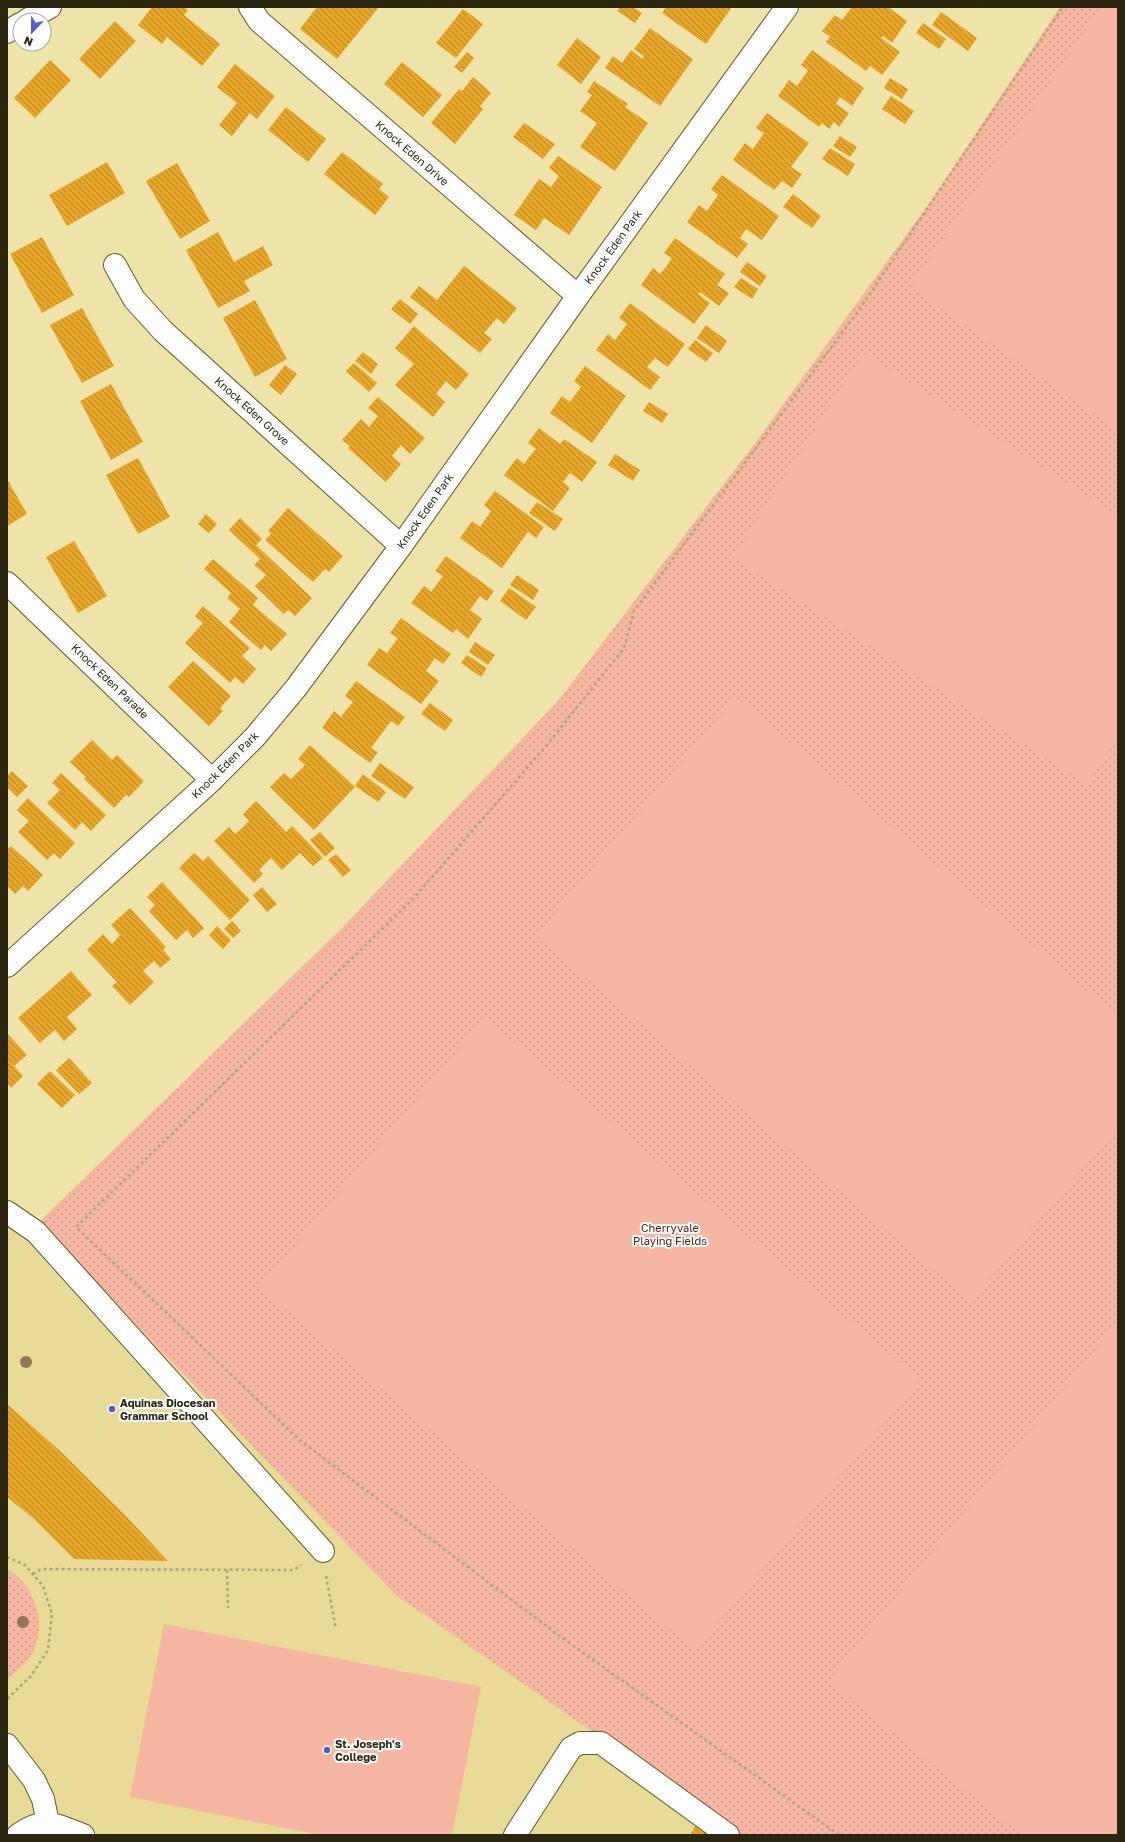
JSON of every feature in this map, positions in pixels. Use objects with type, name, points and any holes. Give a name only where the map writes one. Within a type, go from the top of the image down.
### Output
[{"type":"street","points":[[41,12],[50,7]]},
{"type":"street","name":"Knock Eden Drive","points":[[250,7],[260,21],[578,296]]},
{"type":"street","name":"Knock Eden Park","points":[[7,966],[212,780],[255,737],[296,688],[401,546],[578,296],[787,7]]},
{"type":"street","name":"Knock Eden Grove","points":[[115,265],[134,299],[163,330],[401,546]]},
{"type":"street","name":"Knock Eden Parade","points":[[7,583],[212,780]]},
{"type":"street","points":[[7,1212],[36,1232],[323,1551]]},
{"type":"street","points":[[515,1835],[571,1748],[580,1743],[601,1743],[728,1835]]},
{"type":"street","points":[[7,1745],[34,1780],[43,1799],[48,1823]]},
{"type":"street","points":[[18,1835],[28,1828],[48,1823],[83,1835]]},
{"type":"path","points":[[839,1835],[561,1637],[302,1442],[76,1226],[413,899],[547,745],[624,648],[634,611],[857,312],[1063,7]]},
{"type":"path","points":[[33,1574],[41,1569],[294,1570],[323,1551],[331,1607],[336,1629]]},
{"type":"path","points":[[7,1557],[25,1565],[43,1586],[52,1614],[48,1650],[31,1676],[7,1699]]},
{"type":"path","points":[[227,1570],[228,1608]]},
{"type":"shaded area","points":[[7,1203],[741,1835],[7,1835]]},
{"type":"green space","name":"Cherryvale Playing Fields","points":[[1060,7],[1118,7],[1118,1835],[741,1835],[396,1595],[38,1223],[341,929],[558,701],[759,438],[928,205]]},
{"type":"green space","points":[[1102,7],[1118,7],[1118,430],[910,287]]},
{"type":"green space","points":[[864,353],[1118,516],[1118,736],[1087,784],[733,558]]},
{"type":"green space","points":[[736,697],[1118,1017],[1118,1126],[971,1301],[536,936]]},
{"type":"green space","points":[[485,1018],[920,1380],[695,1650],[260,1288]]},
{"type":"green space","points":[[1118,1321],[1118,1832],[1115,1835],[1022,1835],[829,1681]]},
{"type":"green space","points":[[7,1569],[24,1584],[31,1594],[36,1605],[39,1627],[38,1639],[32,1654],[26,1662],[7,1680]]},
{"type":"green space","points":[[164,1624],[481,1687],[452,1835],[320,1835],[130,1797]]},
{"type":"building","points":[[152,7],[184,7],[188,10],[184,15],[220,44],[202,66],[167,37],[162,44],[138,25]]},
{"type":"building","points":[[317,7],[379,7],[337,59],[300,29]]},
{"type":"building","points":[[620,7],[633,7],[642,13],[635,23],[617,11]]},
{"type":"building","points":[[666,7],[732,7],[706,44],[662,13]]},
{"type":"building","points":[[852,7],[888,7],[907,21],[892,43],[883,36],[881,38],[900,52],[882,75],[870,66],[866,71],[826,42],[830,37],[822,31],[835,15],[842,20]]},
{"type":"building","points":[[463,9],[483,24],[456,58],[436,43]]},
{"type":"building","points":[[941,12],[977,38],[968,51],[932,25]]},
{"type":"building","points":[[115,21],[136,41],[100,79],[79,59]]},
{"type":"building","points":[[923,23],[946,39],[939,49],[916,33]]},
{"type":"building","points":[[650,28],[693,59],[660,106],[605,68],[613,56],[622,63],[631,50],[642,59],[644,56],[634,49]]},
{"type":"building","points":[[577,38],[601,57],[581,84],[557,65]]},
{"type":"building","points":[[812,50],[864,88],[852,106],[840,97],[836,104],[849,113],[839,127],[834,122],[829,129],[822,123],[819,127],[778,96],[789,80],[797,86],[808,70],[801,65]]},
{"type":"building","points":[[467,52],[474,58],[462,73],[454,67]]},
{"type":"building","points":[[50,60],[71,80],[35,118],[14,98]]},
{"type":"building","points":[[402,62],[442,95],[423,117],[384,84]]},
{"type":"building","points":[[235,64],[275,96],[257,119],[250,113],[232,136],[219,125],[237,103],[217,87]]},
{"type":"building","points":[[473,77],[491,93],[480,106],[483,109],[455,144],[431,123],[459,89],[462,91]]},
{"type":"building","points":[[890,78],[908,89],[902,99],[884,88]]},
{"type":"building","points":[[594,81],[628,104],[625,107],[648,123],[615,171],[580,147],[597,123],[580,111],[592,95],[587,92]]},
{"type":"building","points":[[891,96],[914,111],[905,124],[882,109]]},
{"type":"building","points":[[286,107],[326,139],[308,162],[268,130]]},
{"type":"building","points":[[767,113],[809,143],[791,167],[802,174],[792,188],[782,181],[774,190],[733,160],[745,143],[753,149],[764,133],[756,128]]},
{"type":"building","points":[[524,123],[555,144],[543,159],[513,137]]},
{"type":"building","points":[[840,136],[857,147],[850,157],[833,146]]},
{"type":"building","points":[[830,148],[855,164],[848,176],[822,159]]},
{"type":"building","points":[[342,152],[383,184],[379,189],[389,197],[375,215],[324,174]]},
{"type":"building","points":[[558,156],[602,187],[569,235],[544,218],[536,230],[514,215],[539,179],[551,187],[559,176],[549,168]]},
{"type":"building","points":[[107,162],[125,193],[67,226],[49,195]]},
{"type":"building","points":[[177,163],[210,221],[180,239],[146,181]]},
{"type":"building","points":[[722,175],[779,216],[762,240],[746,229],[740,238],[748,244],[737,258],[687,222],[699,205],[707,211],[718,195],[711,189]]},
{"type":"building","points":[[793,194],[821,216],[812,228],[783,207]]},
{"type":"building","points":[[218,232],[234,262],[263,246],[273,265],[244,281],[250,291],[218,308],[186,250]]},
{"type":"building","points":[[42,237],[74,295],[42,313],[10,254]]},
{"type":"building","points":[[675,238],[725,274],[717,285],[729,293],[719,306],[700,292],[698,294],[710,303],[694,324],[641,285],[653,268],[660,274],[666,267],[672,258],[664,253]]},
{"type":"building","points":[[747,262],[767,276],[760,286],[740,272]]},
{"type":"building","points":[[464,266],[517,308],[504,324],[497,318],[484,333],[492,339],[480,353],[410,297],[419,286],[437,300]]},
{"type":"building","points":[[741,278],[758,289],[752,299],[734,287]]},
{"type":"building","points":[[400,299],[418,314],[410,324],[391,309]]},
{"type":"building","points":[[255,300],[287,359],[255,377],[223,318]]},
{"type":"building","points":[[630,303],[685,344],[668,367],[655,358],[647,367],[660,377],[650,390],[596,350],[608,334],[615,340],[627,324],[619,318]]},
{"type":"building","points":[[82,308],[114,366],[82,383],[50,325]]},
{"type":"building","points":[[706,325],[727,341],[719,353],[697,338]]},
{"type":"building","points":[[414,326],[469,374],[456,390],[446,381],[436,394],[445,402],[433,417],[395,385],[414,364],[395,348]]},
{"type":"building","points":[[695,340],[713,353],[706,362],[688,349]]},
{"type":"building","points":[[363,352],[378,364],[371,374],[355,361]]},
{"type":"building","points":[[354,363],[377,383],[369,392],[346,371]]},
{"type":"building","points":[[285,365],[297,374],[281,395],[269,385]]},
{"type":"building","points":[[585,366],[626,396],[592,443],[550,413],[562,396],[570,402],[581,387],[574,381]]},
{"type":"building","points":[[111,384],[143,442],[111,460],[80,401]]},
{"type":"building","points":[[378,397],[425,438],[410,454],[401,445],[392,456],[401,464],[386,482],[348,448],[350,446],[342,440],[361,419],[369,427],[378,416],[368,408]]},
{"type":"building","points":[[649,402],[668,414],[662,423],[643,411]]},
{"type":"building","points":[[539,428],[560,444],[564,439],[597,462],[582,482],[570,473],[563,482],[570,488],[553,511],[504,475],[517,458],[524,464],[536,449],[528,443]]},
{"type":"building","points":[[615,454],[640,470],[633,481],[608,465]]},
{"type":"building","points":[[138,458],[170,517],[138,534],[106,475]]},
{"type":"building","points":[[7,479],[27,514],[7,526]]},
{"type":"building","points":[[495,491],[544,527],[536,538],[528,532],[502,568],[460,538],[472,521],[480,527],[491,511],[484,505]]},
{"type":"building","points":[[537,502],[563,519],[555,531],[529,513]]},
{"type":"building","points":[[288,508],[343,556],[329,572],[325,569],[313,582],[265,540],[271,534],[268,531]]},
{"type":"building","points":[[206,514],[217,524],[209,533],[198,524]]},
{"type":"building","points":[[240,518],[262,539],[256,545],[312,598],[295,616],[288,610],[284,614],[255,586],[266,575],[254,565],[260,559],[229,530]]},
{"type":"building","points":[[74,541],[107,596],[78,613],[46,557]]},
{"type":"building","points":[[446,556],[494,591],[487,601],[480,596],[470,610],[482,619],[468,639],[456,629],[453,633],[411,603],[424,586],[431,592],[443,576],[435,571]]},
{"type":"building","points":[[213,559],[258,598],[253,605],[287,634],[271,651],[265,645],[261,650],[229,622],[240,609],[227,598],[231,593],[204,569]]},
{"type":"building","points":[[517,575],[539,590],[533,600],[510,585]]},
{"type":"building","points":[[509,588],[536,607],[526,620],[500,601]]},
{"type":"building","points":[[203,606],[250,648],[242,656],[256,669],[243,684],[235,677],[230,683],[185,643],[203,623],[195,616]]},
{"type":"building","points":[[401,618],[451,654],[443,664],[435,658],[426,671],[439,681],[421,704],[367,665],[379,648],[387,653],[398,638],[390,633]]},
{"type":"building","points":[[475,642],[495,655],[488,665],[469,652]]},
{"type":"building","points":[[467,655],[487,668],[481,677],[461,663]]},
{"type":"building","points":[[193,661],[231,696],[220,708],[223,711],[209,726],[168,687]]},
{"type":"building","points":[[356,681],[405,717],[398,726],[391,721],[371,748],[378,752],[370,763],[322,728],[334,711],[341,717],[353,702],[345,696]]},
{"type":"building","points":[[430,703],[453,720],[445,731],[421,714]]},
{"type":"building","points":[[92,740],[112,760],[117,755],[144,781],[129,797],[126,795],[114,808],[84,779],[86,777],[70,762]]},
{"type":"building","points":[[310,745],[355,787],[314,830],[270,787],[284,773],[291,779],[305,765],[298,759]]},
{"type":"building","points":[[380,763],[414,787],[405,799],[371,776]]},
{"type":"building","points":[[12,771],[28,786],[17,797],[7,787],[7,776]]},
{"type":"building","points":[[61,773],[106,815],[91,831],[82,822],[75,830],[47,803],[60,790],[52,783]]},
{"type":"building","points":[[363,774],[386,792],[378,802],[355,786]]},
{"type":"building","points":[[28,798],[75,843],[60,859],[54,853],[47,860],[18,832],[29,821],[17,810]]},
{"type":"building","points":[[256,801],[286,832],[292,826],[323,858],[313,866],[300,853],[282,870],[271,858],[259,870],[263,874],[254,883],[214,841],[229,827],[235,834],[242,828],[249,821],[243,814]]},
{"type":"building","points":[[320,832],[335,848],[325,857],[310,840]]},
{"type":"building","points":[[11,846],[43,875],[28,891],[23,886],[15,894],[7,886],[7,850]]},
{"type":"building","points":[[194,853],[203,861],[208,856],[250,900],[230,920],[179,868]]},
{"type":"building","points":[[336,854],[351,870],[343,877],[328,860]]},
{"type":"building","points":[[162,882],[204,928],[193,938],[187,930],[176,940],[149,911],[155,905],[147,897]]},
{"type":"building","points":[[262,887],[277,904],[267,912],[253,895]]},
{"type":"building","points":[[130,908],[166,947],[163,950],[171,959],[160,968],[154,961],[143,971],[154,982],[130,1005],[112,986],[117,982],[87,950],[103,934],[112,944],[120,935],[111,925]]},
{"type":"building","points":[[232,921],[241,931],[233,938],[224,929]]},
{"type":"building","points":[[217,926],[231,940],[223,949],[209,935]]},
{"type":"building","points":[[71,971],[92,995],[67,1017],[77,1029],[64,1041],[55,1030],[40,1043],[18,1018]]},
{"type":"building","points":[[7,1033],[27,1055],[14,1066],[23,1076],[11,1088],[7,1083]]},
{"type":"building","points":[[69,1058],[92,1083],[79,1094],[56,1070]]},
{"type":"building","points":[[50,1071],[75,1095],[62,1108],[37,1084]]},
{"type":"building","points":[[7,1404],[60,1451],[125,1515],[168,1561],[74,1559],[33,1518],[7,1497]]},
{"type":"building","points":[[698,1821],[723,1835],[690,1835]]},
{"type":"place","name":"Aquinas Diocesan Grammar School","points":[[112,1409]]},
{"type":"place","name":"St. Joseph's College","points":[[327,1750]]}]
